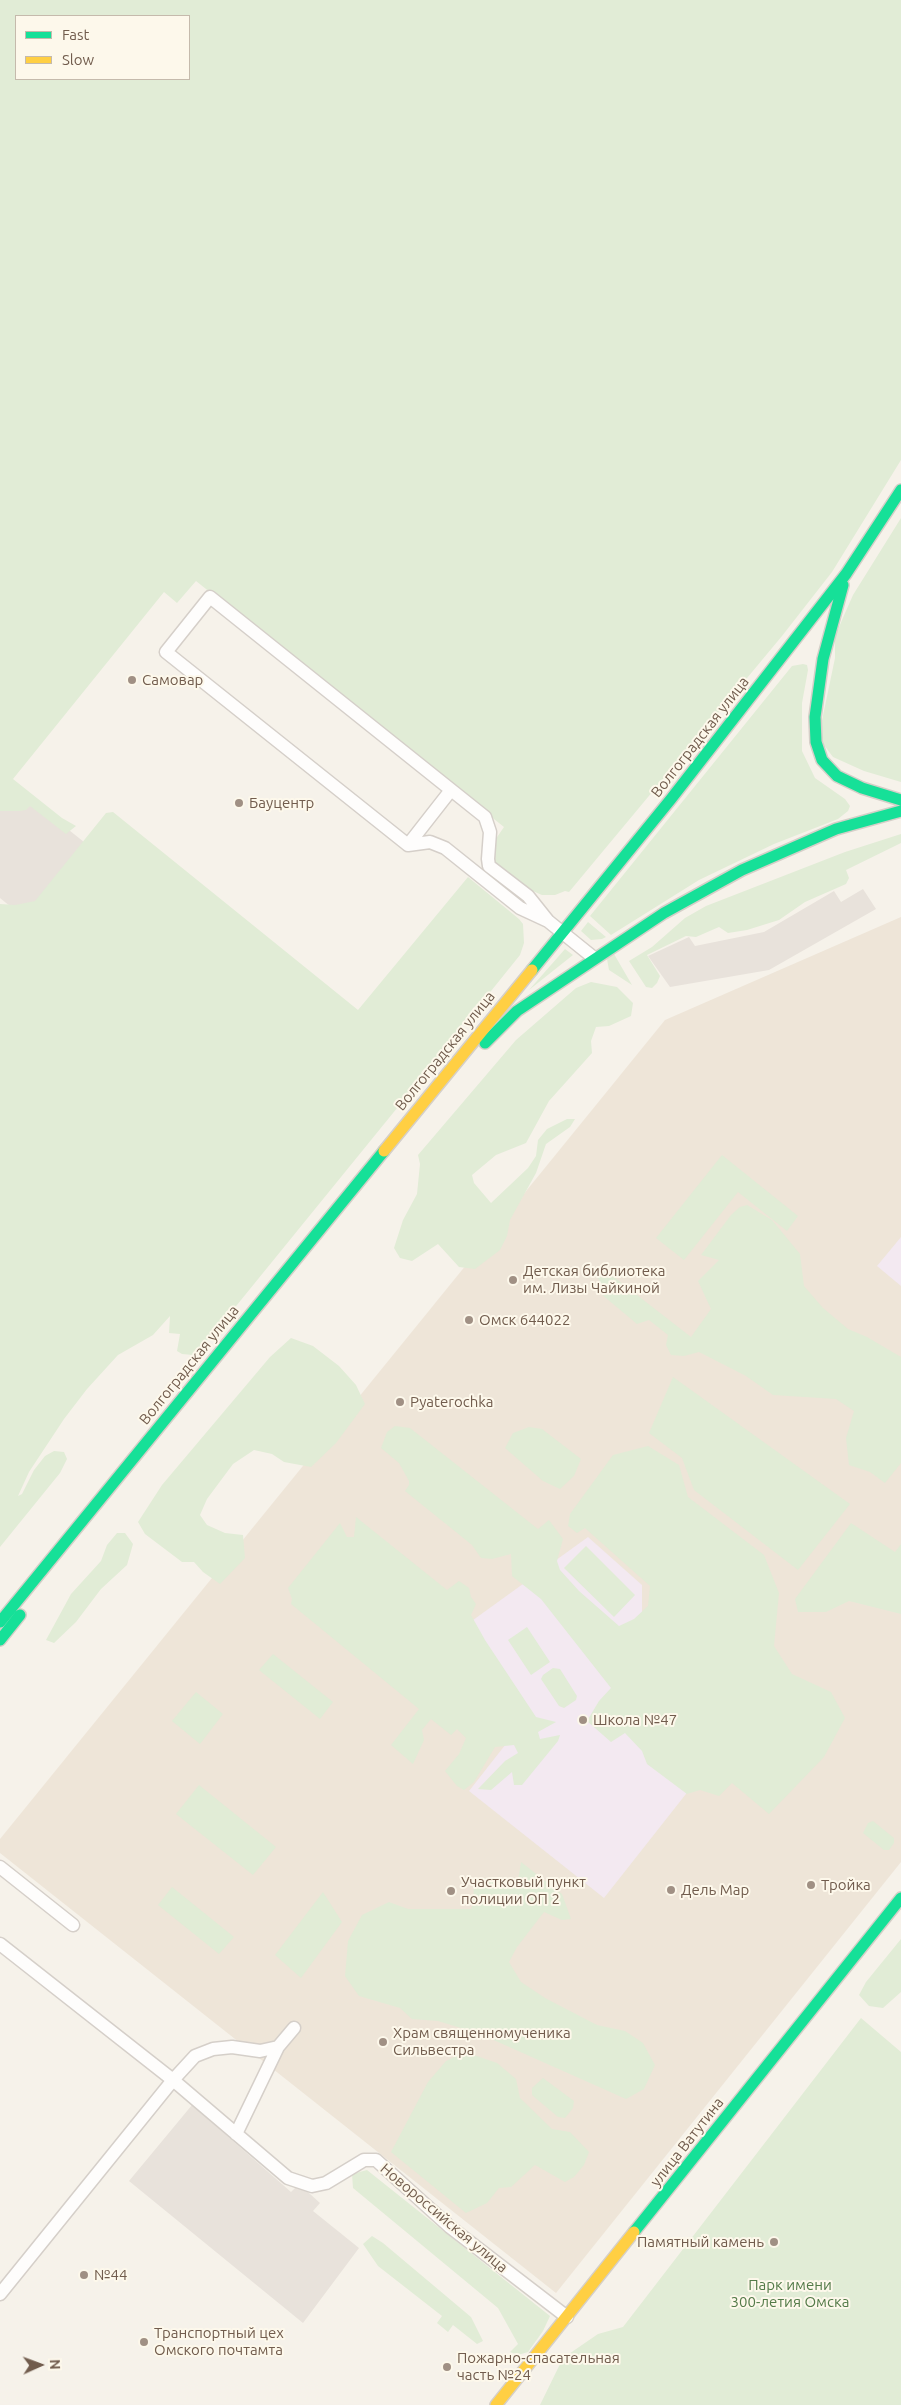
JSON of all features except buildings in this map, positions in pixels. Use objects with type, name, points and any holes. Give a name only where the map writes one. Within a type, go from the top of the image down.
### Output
[{"type":"main road","name":"Волгоградская улица","points":[[0,1622],[458,1058],[563,933],[846,574],[901,490]]},
{"type":"main road","points":[[846,574],[823,659],[814,716],[816,742],[822,760],[837,776],[862,788],[901,800]]},
{"type":"main road","name":"Волгоградская улица","points":[[0,1640],[352,1203],[477,1052],[517,1011],[664,913],[742,870],[836,829],[901,811]]},
{"type":"main road","name":"улица Ватутина","points":[[496,2405],[901,1898]]},
{"type":"street","points":[[548,921],[520,908],[444,848],[430,842],[408,845],[166,652],[210,597],[485,817],[489,824],[490,866],[528,896],[548,921],[594,958]]},
{"type":"street","points":[[408,845],[452,790]]},
{"type":"street","points":[[0,1867],[73,1924]]},
{"type":"street","name":"Новороссийская улица","points":[[0,1944],[173,2080],[288,2178],[312,2186],[326,2183],[364,2160],[376,2160],[450,2227],[567,2318]]},
{"type":"street","points":[[236,2134],[278,2048],[294,2028]]},
{"type":"street","points":[[0,2294],[173,2080],[195,2056],[213,2049],[232,2047],[260,2051],[278,2048]]},
{"type":"shaded area","points":[[5,779],[99,854],[39,930],[0,898],[0,785]]},
{"type":"shaded area","points":[[863,889],[876,909],[769,970],[670,987],[648,956],[689,937],[695,946],[764,932],[834,891],[841,902]]},
{"type":"shaded area","points":[[901,917],[901,1862],[556,2293],[0,1853],[0,1839],[665,1020]]},
{"type":"shaded area","points":[[901,1237],[901,1286],[877,1266]]},
{"type":"shaded area","name":"Школа №47","points":[[588,1537],[642,1585],[642,1713],[708,1766],[604,1898],[469,1791],[520,1726],[462,1628]]},
{"type":"shaded area","points":[[192,2105],[291,2192],[299,2184],[320,2203],[313,2211],[359,2248],[303,2323],[129,2181]]},
{"type":"green space","points":[[0,0],[901,0],[901,460],[832,572],[782,636],[569,892],[542,895],[528,889],[509,875],[490,858],[491,846],[504,827],[196,581],[177,603],[164,592],[13,779],[62,818],[76,826],[66,834],[30,806],[26,810],[0,811]]},
{"type":"green space","points":[[901,518],[901,782],[864,771],[833,757],[824,745],[820,730],[835,658],[835,637],[853,595]]},
{"type":"green space","points":[[807,665],[808,670],[802,703],[802,751],[815,778],[845,799],[850,806],[848,811],[838,819],[774,844],[699,880],[611,935],[590,916],[792,666]]},
{"type":"green space","points":[[113,812],[358,1010],[468,877],[519,919],[523,924],[524,943],[520,955],[483,1001],[474,1007],[441,1054],[215,1332],[193,1355],[182,1354],[177,1351],[180,1334],[169,1333],[170,1316],[153,1335],[118,1355],[87,1389],[64,1419],[29,1472],[18,1496],[22,1494],[34,1470],[45,1456],[54,1451],[64,1452],[67,1459],[60,1473],[0,1547],[0,904],[15,905],[35,901],[106,813]]},
{"type":"green space","points":[[901,834],[901,843],[846,870],[849,878],[846,884],[805,902],[779,920],[747,930],[728,933],[719,927],[696,937],[686,936],[647,955],[660,976],[652,988],[646,987],[629,961],[652,947],[685,918],[706,906],[845,852]]},
{"type":"green space","points":[[588,922],[606,937],[591,940],[581,931]]},
{"type":"green space","points":[[565,949],[573,955],[529,990]]},
{"type":"green space","points":[[614,954],[632,985],[609,970],[607,959]]},
{"type":"green space","points":[[591,982],[617,987],[633,1003],[631,1016],[609,1026],[596,1027],[591,1041],[592,1053],[549,1101],[526,1143],[496,1155],[472,1175],[474,1183],[491,1203],[528,1168],[536,1156],[538,1140],[547,1129],[567,1119],[575,1119],[570,1127],[546,1144],[536,1173],[510,1220],[507,1236],[500,1250],[475,1269],[459,1267],[438,1244],[412,1261],[400,1258],[394,1248],[403,1220],[417,1194],[420,1164],[418,1155],[516,1040],[576,988]]},
{"type":"green space","points":[[722,1155],[798,1216],[787,1231],[738,1192],[684,1260],[656,1238]]},
{"type":"green space","points":[[747,1205],[772,1220],[800,1254],[804,1286],[823,1308],[848,1329],[867,1337],[901,1357],[901,1463],[885,1483],[870,1472],[849,1465],[846,1438],[854,1411],[836,1399],[773,1395],[746,1376],[699,1352],[684,1356],[671,1355],[666,1345],[668,1335],[649,1320],[637,1324],[594,1288],[600,1280],[590,1272],[601,1267],[691,1337],[711,1309],[698,1281],[719,1260],[701,1255],[731,1215],[740,1207]]},
{"type":"green space","points":[[291,1338],[313,1346],[339,1366],[356,1385],[365,1404],[336,1443],[311,1467],[284,1462],[272,1454],[254,1450],[233,1464],[207,1499],[200,1515],[207,1525],[225,1533],[243,1535],[245,1558],[220,1584],[203,1572],[194,1562],[182,1562],[145,1534],[138,1522],[162,1485],[270,1357]]},
{"type":"green space","points":[[673,1377],[850,1504],[798,1570],[694,1490],[682,1458],[649,1433]]},
{"type":"green space","points":[[395,1426],[410,1428],[538,1529],[549,1520],[563,1539],[557,1561],[560,1570],[579,1591],[619,1626],[634,1619],[648,1606],[650,1586],[585,1528],[577,1533],[568,1526],[570,1514],[613,1455],[648,1446],[679,1465],[688,1497],[764,1555],[779,1593],[774,1646],[792,1674],[831,1692],[845,1718],[824,1757],[769,1814],[732,1783],[719,1796],[700,1790],[687,1794],[647,1764],[642,1751],[625,1733],[611,1742],[587,1721],[599,1701],[611,1688],[541,1599],[512,1576],[511,1554],[492,1559],[481,1558],[472,1545],[405,1491],[409,1481],[399,1463],[381,1448],[387,1432]]},
{"type":"green space","points":[[529,1427],[542,1429],[581,1459],[574,1476],[560,1489],[543,1481],[505,1448],[513,1433]]},
{"type":"green space","points":[[356,1517],[447,1590],[459,1581],[469,1588],[471,1597],[476,1604],[471,1615],[485,1640],[536,1717],[556,1722],[538,1732],[540,1739],[560,1735],[558,1741],[522,1785],[514,1785],[512,1772],[491,1790],[478,1789],[505,1761],[518,1753],[514,1745],[495,1747],[474,1782],[464,1790],[457,1786],[445,1771],[459,1754],[466,1738],[457,1729],[451,1735],[431,1719],[422,1730],[424,1740],[413,1764],[391,1745],[419,1709],[291,1604],[292,1599],[288,1588],[340,1523],[347,1537],[354,1537]]},
{"type":"green space","points":[[851,1523],[895,1552],[901,1544],[901,1614],[849,1601],[826,1612],[798,1612],[795,1599]]},
{"type":"green space","points":[[117,1533],[125,1533],[133,1544],[127,1565],[101,1589],[76,1622],[54,1643],[46,1640],[71,1594],[101,1561],[107,1545]]},
{"type":"green space","points":[[586,1546],[635,1595],[614,1617],[564,1568]]},
{"type":"green space","points":[[527,1627],[550,1662],[531,1675],[508,1640]]},
{"type":"green space","points":[[273,1654],[333,1702],[320,1719],[259,1670]]},
{"type":"green space","points":[[553,1668],[560,1669],[577,1696],[576,1700],[564,1708],[559,1706],[541,1679],[543,1675]]},
{"type":"green space","points":[[196,1692],[223,1714],[200,1744],[172,1721]]},
{"type":"green space","points":[[199,1785],[276,1847],[253,1875],[176,1814]]},
{"type":"green space","points":[[873,1821],[894,1838],[894,1843],[889,1850],[884,1850],[863,1833],[868,1823]]},
{"type":"green space","points":[[521,1862],[562,1894],[571,1919],[562,1920],[544,1912],[517,1947],[509,1962],[521,1982],[545,1998],[597,2025],[625,2031],[643,2043],[655,2065],[644,2089],[626,2099],[480,2034],[438,2021],[412,2019],[400,2008],[359,1996],[345,1976],[348,1941],[362,1915],[389,1902],[408,1909],[471,1909],[474,1884],[485,1878],[514,1888],[518,1881]]},
{"type":"green space","points":[[172,1887],[234,1937],[219,1954],[158,1905]]},
{"type":"green space","points":[[323,1892],[342,1922],[301,1978],[275,1955]]},
{"type":"green space","points":[[901,1939],[901,1992],[883,2008],[869,2006],[859,1995],[866,1982]]},
{"type":"green space","name":"Парк имени 300-летия Омска","points":[[861,2018],[901,2052],[901,2405],[540,2405],[563,2358],[598,2334],[623,2327]]},
{"type":"green space","points":[[465,2052],[497,2063],[516,2079],[520,2098],[552,2129],[570,2132],[589,2152],[584,2165],[574,2177],[565,2182],[535,2165],[511,2187],[499,2188],[487,2203],[466,2213],[391,2152],[428,2082],[446,2061]]},
{"type":"green space","points":[[543,2078],[574,2101],[573,2108],[565,2118],[558,2117],[532,2095],[532,2088]]},
{"type":"green space","points":[[367,2170],[550,2316],[543,2331],[528,2352],[518,2355],[510,2352],[518,2344],[498,2308],[353,2188],[352,2174]]},
{"type":"green space","points":[[372,2236],[383,2243],[471,2317],[483,2341],[477,2344],[453,2325],[448,2332],[437,2323],[442,2316],[378,2266],[363,2244]]},
{"type":"traffic: fast","points":[[532,970],[671,799],[846,574],[901,490]]},
{"type":"traffic: fast","points":[[843,585],[823,659],[815,717],[816,742],[822,760],[837,776],[862,788],[901,800]]},
{"type":"traffic: fast","points":[[485,1043],[517,1011],[664,913],[742,870],[836,829],[901,811]]},
{"type":"traffic: fast","points":[[0,1622],[384,1151]]},
{"type":"traffic: fast","points":[[0,1640],[20,1615]]},
{"type":"traffic: fast","points":[[634,2232],[901,1898]]},
{"type":"traffic: slow","points":[[384,1151],[532,970]]},
{"type":"traffic: slow","points":[[496,2405],[634,2232]]},
{"type":"place","name":"Самовар","points":[[132,680]]},
{"type":"place","name":"Бауцентр","points":[[239,803]]},
{"type":"place","name":"Детская библиотека им. Лизы Чайкиной","points":[[513,1280]]},
{"type":"place","name":"Омск 644022","points":[[469,1320]]},
{"type":"place","name":"Pyaterochka","points":[[400,1402]]},
{"type":"place","name":"Школа №47","points":[[583,1720]]},
{"type":"place","name":"Тройка","points":[[811,1885]]},
{"type":"place","name":"Дель Мар","points":[[671,1890]]},
{"type":"place","name":"Участковый пункт полиции ОП 2","points":[[451,1891]]},
{"type":"place","name":"Храм священномученика Сильвестра","points":[[383,2042]]},
{"type":"place","name":"Памятный камень","points":[[774,2242]]},
{"type":"place","name":"№44","points":[[84,2275]]},
{"type":"place","name":"Транспортный цех Омского почтамта","points":[[144,2342]]},
{"type":"place","name":"Пожарно-спасательная часть №24","points":[[447,2367]]}]
